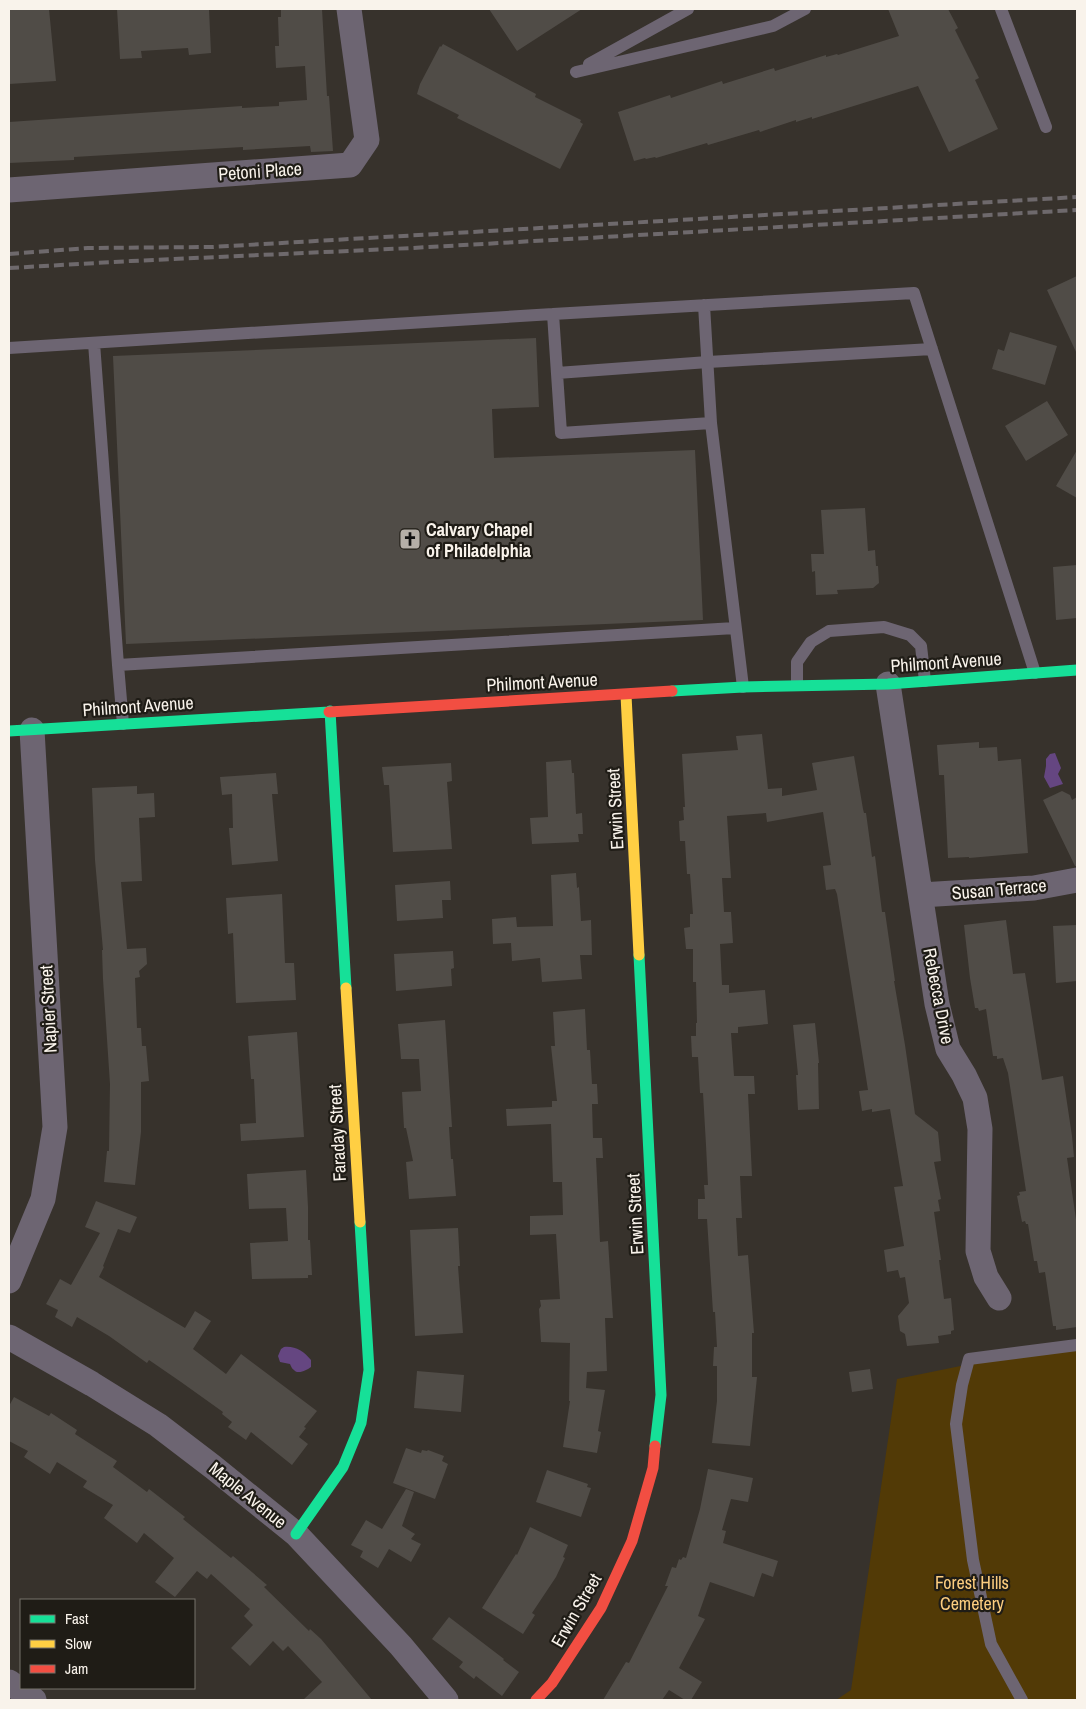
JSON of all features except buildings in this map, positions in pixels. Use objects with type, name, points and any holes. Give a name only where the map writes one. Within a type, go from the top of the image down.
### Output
[{"type":"street","name":"Petoni Place","points":[[9,190],[350,165],[367,140],[349,9]]},
{"type":"street","name":"Philmont Avenue","points":[[21,731],[797,684],[888,684],[1077,670]]},
{"type":"street","name":"Rebecca Drive","points":[[888,684],[937,1004],[948,1049],[976,1098],[980,1129],[978,1250],[986,1277],[999,1298]]},
{"type":"street","name":"Erwin Street","points":[[536,1700],[552,1683],[601,1608],[632,1541],[653,1468],[661,1394],[626,695]]},
{"type":"street","name":"Faraday Street","points":[[296,1534],[343,1467],[361,1423],[369,1370],[330,711]]},
{"type":"street","name":"Napier Street","points":[[9,1280],[43,1199],[55,1127],[21,731]]},
{"type":"street","name":"Susan Terrace","points":[[921,895],[1034,888],[1077,880]]},
{"type":"street","name":"Maple Avenue","points":[[9,1337],[92,1384],[158,1425],[213,1466],[296,1534],[401,1646],[446,1700]]},
{"type":"street","points":[[9,1682],[34,1700]]},
{"type":"lane","points":[[688,9],[576,72],[773,26],[805,9]]},
{"type":"lane","points":[[1001,9],[1046,127]]},
{"type":"lane","points":[[9,348],[914,293],[1035,673]]},
{"type":"lane","points":[[704,305],[711,423],[743,687]]},
{"type":"lane","points":[[553,314],[562,433],[711,423]]},
{"type":"lane","points":[[94,343],[123,724]]},
{"type":"lane","points":[[557,373],[932,349]]},
{"type":"lane","points":[[797,684],[797,662],[811,642],[829,632],[884,627],[910,635],[921,646],[924,681]]},
{"type":"lane","points":[[118,665],[735,628]]},
{"type":"lane","points":[[1022,1700],[991,1644],[974,1560],[956,1424],[962,1385],[969,1359],[1077,1345]]},
{"type":"green space","name":"Forest Hills Cemetery","points":[[1077,1342],[1077,1700],[836,1700],[851,1690],[897,1379]]},
{"type":"shaded area","points":[[1055,753],[1061,768],[1058,774],[1063,784],[1050,788],[1044,777],[1046,759],[1050,754]]},
{"type":"shaded area","points":[[284,1347],[296,1348],[302,1352],[311,1360],[311,1367],[305,1371],[298,1372],[290,1364],[280,1362],[278,1356]]},
{"type":"railway","points":[[9,254],[88,248],[212,247],[1077,197]]},
{"type":"railway","points":[[9,268],[412,248],[1077,210]]},
{"type":"traffic: fast","points":[[672,691],[743,687],[888,684],[1077,670]]},
{"type":"traffic: fast","points":[[330,711],[346,988]]},
{"type":"traffic: fast","points":[[9,731],[329,712]]},
{"type":"traffic: fast","points":[[639,955],[661,1395],[655,1446]]},
{"type":"traffic: fast","points":[[296,1534],[343,1467],[361,1423],[369,1370],[360,1222]]},
{"type":"traffic: slow","points":[[626,695],[639,955]]},
{"type":"traffic: slow","points":[[346,988],[360,1222]]},
{"type":"traffic: jam","points":[[329,712],[672,691]]},
{"type":"traffic: jam","points":[[536,1700],[552,1683],[601,1608],[632,1541],[653,1468],[655,1446]]},
{"type":"place","name":"Calvary Chapel of Philadelphia","points":[[410,539]]}]
